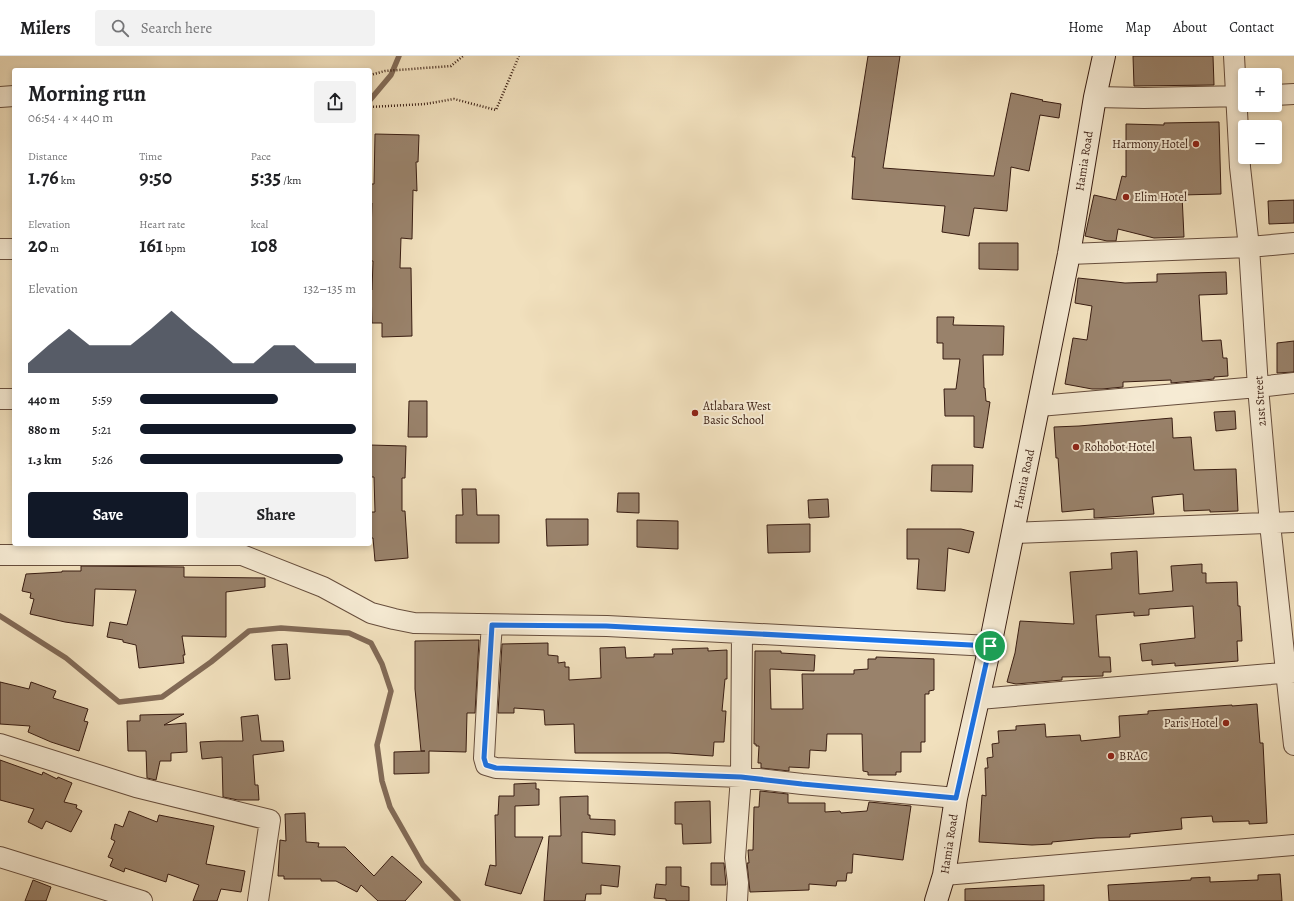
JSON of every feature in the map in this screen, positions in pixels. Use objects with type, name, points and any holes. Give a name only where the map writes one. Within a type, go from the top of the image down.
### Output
[{"type":"main road","name":"Hamia Road","points":[[936,901],[944,875],[956,798],[979,699],[1039,406],[1069,254],[1095,98],[1104,56]]},
{"type":"street","name":"21st Street","points":[[1234,56],[1238,83]]},
{"type":"street","points":[[1282,95],[1294,94]]},
{"type":"street","points":[[0,97],[12,96]]},
{"type":"street","points":[[1095,98],[1238,97]]},
{"type":"street","name":"21st Street","points":[[1240,112],[1240,167],[1249,247],[1258,387],[1270,524],[1290,673],[1294,745]]},
{"type":"street","points":[[1069,254],[1249,247],[1294,243]]},
{"type":"street","points":[[0,249],[12,249]]},
{"type":"street","points":[[1039,406],[1294,383]]},
{"type":"street","points":[[0,399],[12,400]]},
{"type":"street","points":[[1013,533],[1294,522]]},
{"type":"street","points":[[0,555],[242,555],[323,588],[371,613],[414,623],[606,626],[990,646]]},
{"type":"street","points":[[492,625],[484,751],[486,765],[496,768],[741,777],[956,798]]},
{"type":"street","points":[[737,901],[738,883],[735,858],[741,777],[742,634]]},
{"type":"street","points":[[979,699],[1290,673]]},
{"type":"street","points":[[0,744],[136,787],[270,820],[258,901]]},
{"type":"street","points":[[944,875],[1294,845]]},
{"type":"street","points":[[0,857],[142,901]]},
{"type":"path","points":[[372,74],[385,70],[451,66],[463,56]]},
{"type":"path","points":[[372,107],[425,104],[454,99],[496,110],[519,56]]},
{"type":"building","points":[[868,56],[900,56],[883,168],[994,176],[1011,93],[1061,104],[1059,118],[1040,115],[1029,171],[1011,167],[1007,211],[974,208],[969,236],[942,232],[945,206],[852,199],[855,157],[852,157]]},
{"type":"building","points":[[1133,56],[1213,56],[1214,85],[1134,86]]},
{"type":"building","points":[[1219,122],[1221,194],[1182,195],[1184,237],[1154,238],[1118,229],[1116,241],[1107,241],[1085,236],[1094,195],[1116,200],[1122,176],[1126,177],[1126,124],[1164,125],[1164,123]]},
{"type":"building","points":[[375,134],[419,135],[418,162],[416,162],[417,191],[413,190],[412,239],[401,238],[400,268],[411,268],[412,336],[382,337],[382,323],[372,323],[372,184],[374,184]]},
{"type":"building","points":[[1294,200],[1294,223],[1269,224],[1268,201]]},
{"type":"building","points":[[979,243],[1018,243],[1018,270],[979,269]]},
{"type":"building","points":[[1226,272],[1227,294],[1199,295],[1202,341],[1221,340],[1223,358],[1227,358],[1228,376],[1214,377],[1214,379],[1171,383],[1171,380],[1123,382],[1123,387],[1102,389],[1092,389],[1065,384],[1073,338],[1087,340],[1092,306],[1075,303],[1078,278],[1125,283],[1157,282],[1157,274]]},
{"type":"building","points":[[937,317],[954,317],[953,325],[1004,326],[1003,355],[983,355],[984,388],[986,401],[990,402],[983,448],[974,447],[974,416],[945,416],[944,389],[956,389],[960,359],[943,359],[943,343],[937,343]]},
{"type":"building","points":[[1294,341],[1294,372],[1277,373],[1277,343]]},
{"type":"building","points":[[409,401],[427,401],[427,437],[408,437]]},
{"type":"building","points":[[1235,411],[1236,429],[1216,431],[1214,412]]},
{"type":"building","points":[[1172,418],[1173,438],[1191,437],[1194,470],[1236,469],[1238,511],[1184,511],[1183,494],[1152,497],[1154,514],[1094,518],[1094,509],[1062,512],[1054,427]]},
{"type":"building","points":[[372,445],[406,446],[405,478],[402,478],[402,511],[405,511],[408,558],[375,561],[372,538],[372,512],[375,512],[374,477],[372,477]]},
{"type":"building","points":[[932,465],[973,465],[972,492],[931,491]]},
{"type":"building","points":[[462,489],[476,489],[477,515],[499,515],[499,543],[456,543],[456,515],[463,515]]},
{"type":"building","points":[[618,493],[639,493],[639,513],[617,512]]},
{"type":"building","points":[[828,499],[829,517],[809,518],[808,500]]},
{"type":"building","points":[[546,519],[588,519],[588,545],[547,546]]},
{"type":"building","points":[[637,520],[678,521],[678,549],[637,547]]},
{"type":"building","points":[[810,524],[810,552],[768,553],[767,525]]},
{"type":"building","points":[[907,529],[961,529],[974,532],[969,553],[948,548],[945,591],[917,589],[919,559],[907,559]]},
{"type":"building","points":[[1137,551],[1139,594],[1173,591],[1171,566],[1202,564],[1202,573],[1206,573],[1206,583],[1237,582],[1242,641],[1237,641],[1238,661],[1175,666],[1175,663],[1152,665],[1152,660],[1142,661],[1140,644],[1195,638],[1193,606],[1149,609],[1149,615],[1134,616],[1134,612],[1096,615],[1099,657],[1110,657],[1111,672],[1103,672],[1103,676],[1062,677],[1062,680],[1016,684],[1007,682],[1015,653],[1020,621],[1074,624],[1070,572],[1112,569],[1111,553]]},
{"type":"building","points":[[81,566],[184,567],[184,577],[265,578],[265,587],[226,592],[226,637],[182,636],[185,655],[183,655],[184,663],[139,668],[136,645],[123,642],[123,640],[107,637],[110,622],[127,625],[136,590],[95,589],[93,626],[65,622],[30,614],[34,599],[30,598],[31,593],[22,591],[26,574],[81,571]]},
{"type":"building","points":[[479,640],[475,713],[467,713],[466,752],[429,751],[429,773],[394,774],[394,752],[425,751],[421,751],[415,689],[415,641]]},
{"type":"building","points":[[548,643],[548,655],[558,656],[558,663],[565,662],[565,667],[569,667],[569,680],[601,678],[600,648],[625,647],[626,658],[654,657],[654,654],[673,654],[672,649],[708,648],[708,651],[727,650],[727,679],[725,679],[722,711],[726,711],[724,742],[714,742],[713,756],[669,753],[575,753],[574,724],[545,725],[544,710],[514,708],[514,713],[498,713],[502,644]]},
{"type":"building","points":[[287,644],[290,679],[275,680],[272,645]]},
{"type":"building","points":[[755,651],[781,651],[781,653],[815,655],[814,671],[770,669],[771,709],[803,709],[802,674],[854,674],[854,670],[868,669],[868,659],[876,659],[876,657],[934,659],[934,690],[929,691],[929,694],[925,694],[925,742],[921,742],[921,752],[901,752],[901,772],[896,772],[896,775],[868,775],[868,772],[863,771],[862,734],[827,734],[826,751],[810,750],[809,768],[789,767],[789,771],[761,768],[761,763],[758,763],[759,746],[754,744]]},
{"type":"building","points":[[0,682],[29,689],[31,682],[56,691],[53,698],[88,709],[84,721],[88,722],[79,751],[51,742],[28,732],[30,726],[0,724]]},
{"type":"building","points":[[1257,704],[1260,743],[1263,743],[1267,823],[1249,824],[1249,821],[1213,822],[1212,816],[1181,818],[1182,829],[1130,834],[1130,837],[1096,838],[1032,845],[979,842],[982,795],[986,796],[985,768],[988,768],[987,758],[993,757],[992,744],[999,743],[998,731],[1016,730],[1016,726],[1045,724],[1046,737],[1080,735],[1081,741],[1120,737],[1119,716],[1148,714],[1148,711]]},
{"type":"building","points":[[184,714],[164,725],[186,723],[187,752],[171,753],[171,761],[160,761],[156,780],[147,778],[146,751],[128,751],[127,721],[140,721],[140,715]]},
{"type":"building","points":[[258,715],[261,741],[283,741],[284,751],[253,755],[255,785],[258,785],[259,800],[238,800],[223,797],[222,757],[202,759],[200,742],[243,741],[241,717]]},
{"type":"building","points":[[0,760],[42,775],[43,772],[57,779],[58,777],[72,783],[64,802],[77,805],[76,808],[82,811],[71,832],[46,821],[42,829],[28,822],[34,809],[0,800]]},
{"type":"building","points":[[536,783],[536,789],[539,789],[539,805],[515,806],[515,837],[543,837],[521,894],[485,885],[490,865],[496,866],[495,815],[498,815],[499,796],[514,796],[514,784]]},
{"type":"building","points":[[760,791],[788,794],[788,803],[825,803],[825,812],[840,811],[841,813],[867,811],[869,802],[911,806],[903,860],[853,854],[852,873],[847,873],[846,881],[837,881],[836,886],[809,884],[809,890],[750,892],[747,863],[749,863],[748,850],[753,850],[754,807],[759,807]]},
{"type":"building","points":[[588,796],[588,815],[590,815],[590,819],[615,820],[615,835],[582,832],[582,863],[620,866],[618,887],[601,885],[601,894],[586,894],[585,901],[544,901],[549,836],[561,836],[560,797]]},
{"type":"building","points":[[710,801],[711,843],[683,844],[682,824],[675,824],[675,802]]},
{"type":"building","points":[[129,811],[157,822],[159,815],[214,826],[206,864],[245,871],[241,892],[221,889],[217,901],[193,901],[199,885],[168,874],[166,882],[125,868],[124,872],[110,866],[113,859],[108,857],[115,841],[111,839],[115,824],[123,827]]},
{"type":"building","points":[[305,813],[306,842],[319,843],[318,847],[345,847],[374,876],[392,856],[422,882],[405,901],[378,901],[361,885],[357,892],[336,881],[321,881],[321,879],[284,879],[284,876],[278,876],[280,840],[286,841],[285,814]]},
{"type":"building","points":[[711,863],[724,863],[726,885],[711,885]]},
{"type":"building","points":[[666,867],[681,867],[681,886],[689,887],[689,901],[666,901],[666,899],[654,898],[656,884],[666,885]]},
{"type":"building","points":[[1280,874],[1282,901],[1109,901],[1108,885],[1191,880],[1191,878],[1210,877],[1210,882],[1258,880],[1258,875]]},
{"type":"building","points":[[33,880],[51,887],[46,901],[25,901]]},
{"type":"building","points":[[1044,885],[1044,901],[965,901],[965,889]]},
{"type":"waterway","points":[[372,98],[391,75],[399,56]]},
{"type":"waterway","points":[[0,616],[66,658],[119,702],[162,697],[211,662],[249,631],[281,628],[349,633],[371,643],[382,664],[391,691],[377,745],[382,781],[390,807],[423,865],[458,901]]},
{"type":"place","name":"Harmony Hotel","points":[[1196,144]]},
{"type":"place","name":"Elim Hotel","points":[[1126,197]]},
{"type":"place","name":"Atlabara West Basic School","points":[[695,413]]},
{"type":"place","name":"Rohobot Hotel","points":[[1076,447]]},
{"type":"place","name":"Paris Hotel","points":[[1226,723]]},
{"type":"place","name":"BRAC","points":[[1111,756]]},
{"type":"route","points":[[492,625],[606,626],[990,646],[956,798],[741,777],[496,768],[486,765],[484,758],[492,625]]}]
